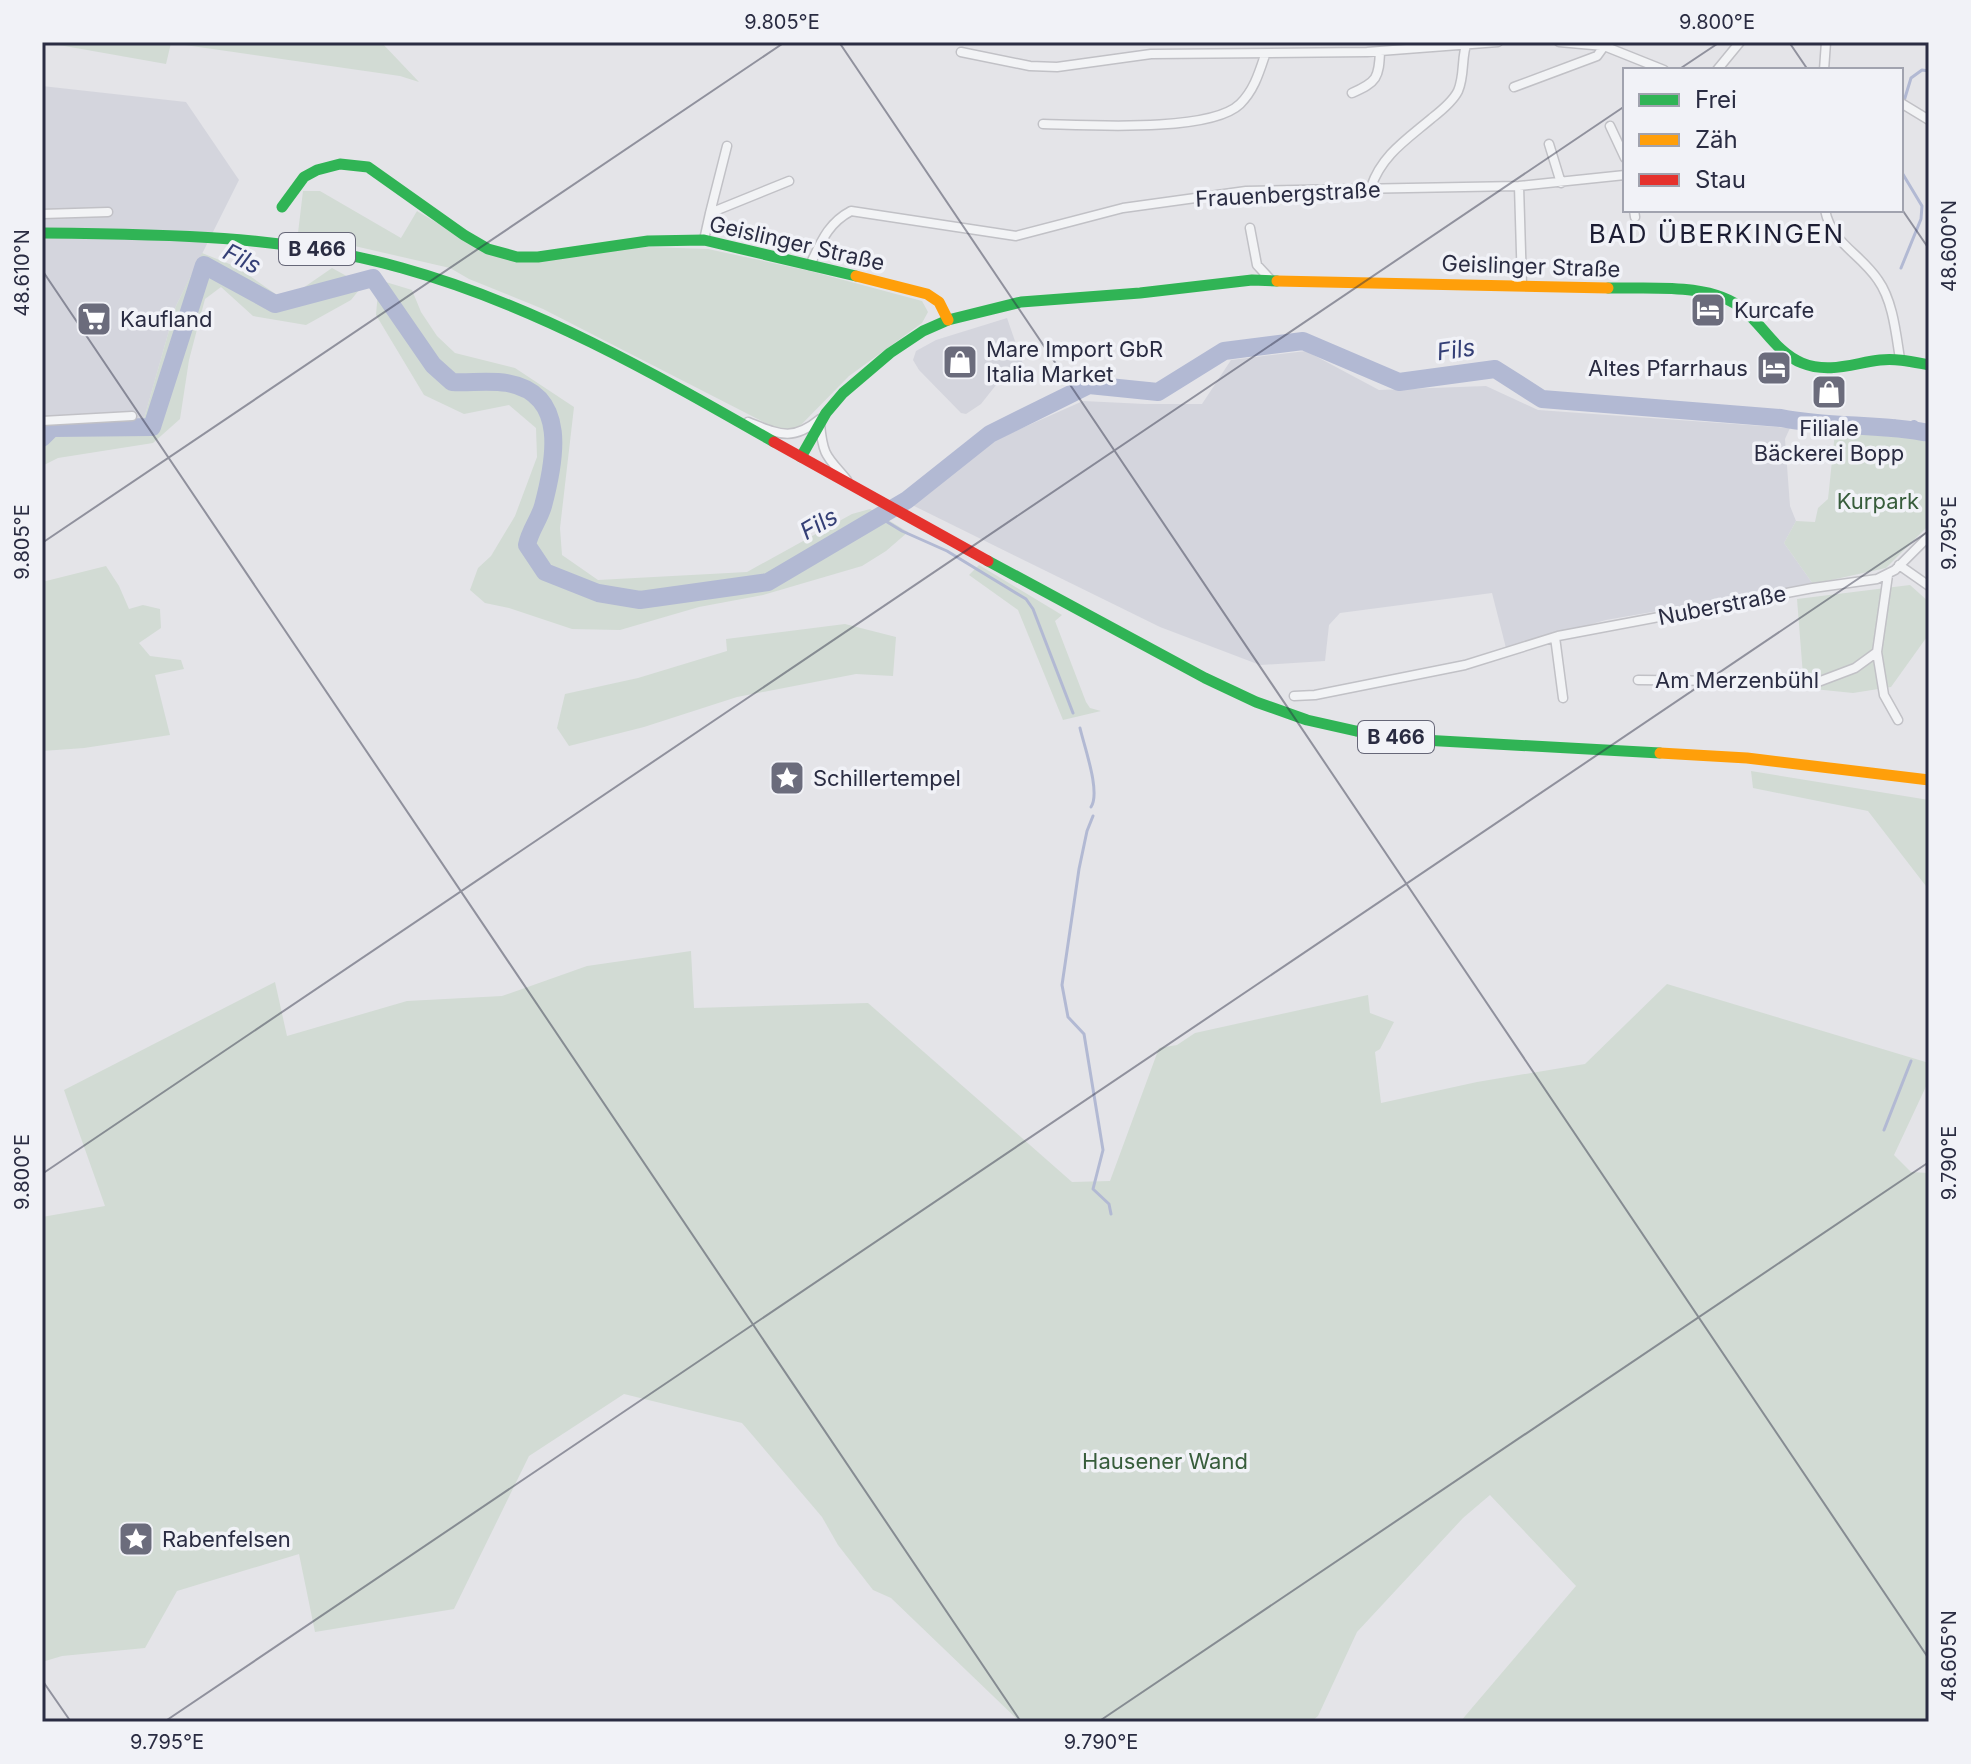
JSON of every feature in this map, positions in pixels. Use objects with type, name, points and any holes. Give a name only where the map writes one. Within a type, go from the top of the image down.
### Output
[{"type":"main road","name":"Geislinger Straße","points":[[282,207],[304,177],[340,164],[368,167],[464,235],[488,249],[517,257],[538,257],[648,241],[704,240],[935,296],[948,320]]},
{"type":"main road","name":"B 466","points":[[42,233],[146,233],[310,248],[401,268],[481,295],[565,329],[715,408],[911,519],[1214,683],[1278,710],[1322,724],[1423,740],[1747,758],[1929,780]]},
{"type":"main road","name":"Geislinger Straße","points":[[801,457],[823,418],[850,385],[923,331],[948,320],[1021,302],[1270,279],[1681,290],[1723,296],[1753,317],[1773,340],[1800,362],[1844,369],[1900,359]]},
{"type":"main road","points":[[1900,359],[1929,365]]},
{"type":"street","points":[[961,52],[1043,67],[1151,54],[1265,55],[1380,51],[1498,42]]},
{"type":"street","points":[[1559,42],[1606,44],[1660,68]]},
{"type":"street","points":[[1719,68],[1740,42]]},
{"type":"street","points":[[1824,68],[1826,42]]},
{"type":"street","points":[[1371,187],[1377,169],[1392,152],[1442,110],[1457,93],[1466,43]]},
{"type":"street","points":[[1514,87],[1597,56],[1606,44]]},
{"type":"street","points":[[1352,93],[1370,85],[1379,74],[1380,51]]},
{"type":"street","points":[[1043,124],[1119,126],[1216,118],[1238,106],[1253,88],[1265,55]]},
{"type":"street","points":[[1903,104],[1929,120]]},
{"type":"street","points":[[1610,126],[1623,154]]},
{"type":"street","points":[[1549,144],[1561,183]]},
{"type":"street","points":[[704,240],[727,146]]},
{"type":"street","name":"Frauenbergstraße","points":[[810,265],[827,229],[851,211],[1016,236],[1138,206],[1246,191],[1519,186],[1623,175]]},
{"type":"street","points":[[710,213],[789,181]]},
{"type":"street","points":[[1519,186],[1522,285]]},
{"type":"street","points":[[42,214],[108,212]]},
{"type":"street","points":[[1825,212],[1828,227],[1835,237],[1857,255],[1880,282],[1895,325],[1900,359]]},
{"type":"street","points":[[1250,228],[1257,265],[1270,279]]},
{"type":"street","name":"Geislinger Straße","points":[[715,408],[779,434],[790,435],[823,418]]},
{"type":"street","points":[[42,421],[132,416]]},
{"type":"street","points":[[823,418],[822,447],[828,461],[852,486]]},
{"type":"street","points":[[1898,720],[1884,695],[1877,652],[1888,575],[1929,536]]},
{"type":"street","points":[[1899,565],[1929,586]]},
{"type":"street","name":"Nuberstraße","points":[[1294,696],[1315,695],[1465,665],[1555,637],[1888,575]]},
{"type":"street","points":[[1555,637],[1563,698]]},
{"type":"street","name":"Am Merzenbühl","points":[[1638,680],[1818,682],[1855,668],[1877,652]]},
{"type":"shaded area","points":[[42,86],[186,102],[239,180],[176,306],[143,422],[125,429],[57,425],[42,430]]},
{"type":"shaded area","points":[[1007,318],[1025,370],[996,385],[981,404],[966,414],[961,413],[919,370],[913,360],[916,351],[936,340]]},
{"type":"shaded area","points":[[1306,351],[1379,390],[1486,386],[1538,410],[1790,428],[1785,439],[1790,506],[1796,521],[1784,543],[1813,584],[1606,620],[1506,648],[1492,593],[1340,613],[1329,625],[1325,661],[1260,665],[1160,627],[908,503],[982,446],[1083,401],[1202,404],[1231,360]]},
{"type":"green space","points":[[42,42],[381,42],[419,82],[400,76],[171,43],[166,64]]},
{"type":"green space","points":[[303,191],[320,191],[401,238],[417,211],[491,255],[648,247],[708,249],[810,271],[922,301],[928,312],[922,323],[849,376],[797,429],[781,431],[543,309],[469,279],[450,268],[298,233]]},
{"type":"green space","points":[[202,253],[237,267],[277,295],[303,288],[332,268],[363,285],[351,300],[306,325],[253,316],[221,287],[205,299],[189,360],[180,419],[153,443],[58,458],[42,466],[42,430],[57,425],[125,429],[143,422],[176,306]]},
{"type":"green space","points":[[379,280],[412,290],[421,312],[437,336],[455,353],[515,368],[574,407],[560,528],[562,555],[598,580],[747,572],[852,514],[870,509],[908,532],[862,566],[763,595],[699,607],[620,630],[572,629],[485,603],[470,590],[478,568],[491,556],[515,516],[537,457],[536,428],[509,405],[464,414],[424,395],[376,315]]},
{"type":"green space","name":"Kurpark","points":[[1835,432],[1920,439],[1929,444],[1929,525],[1886,568],[1813,584],[1784,543],[1796,521],[1815,522],[1818,508],[1828,499]]},
{"type":"green space","points":[[979,565],[1062,615],[1055,621],[1086,702],[1090,708],[1101,711],[1063,720],[1018,610],[969,575]]},
{"type":"green space","points":[[106,566],[129,609],[143,605],[160,609],[161,628],[139,643],[150,656],[181,660],[184,669],[155,675],[170,735],[42,751],[45,634],[42,625],[42,582]]},
{"type":"green space","points":[[1910,585],[1929,602],[1929,634],[1891,687],[1853,693],[1804,688],[1797,599]]},
{"type":"green space","points":[[845,624],[896,637],[893,676],[856,674],[737,697],[644,727],[569,746],[557,728],[565,694],[638,678],[727,651],[726,639]]},
{"type":"green space","points":[[1751,771],[1929,800],[1929,890],[1868,811],[1753,788]]},
{"type":"green space","name":"Hausener Wand","points":[[691,951],[694,1008],[868,1003],[1072,1182],[1110,1181],[1159,1048],[1177,1045],[1195,1033],[1368,995],[1370,1013],[1394,1022],[1380,1049],[1375,1052],[1381,1103],[1477,1082],[1585,1064],[1667,984],[1929,1063],[1929,1080],[1894,1155],[1911,1172],[1929,1173],[1929,1722],[1460,1722],[1576,1586],[1490,1495],[1463,1518],[1357,1632],[1318,1716],[1311,1722],[1020,1722],[891,1598],[873,1590],[838,1545],[822,1517],[742,1423],[624,1394],[529,1456],[454,1609],[315,1632],[299,1554],[177,1591],[145,1648],[62,1656],[42,1662],[42,1217],[105,1206],[64,1090],[275,982],[287,1036],[407,1001],[502,996],[587,966]]},
{"type":"waterway","points":[[1904,101],[1911,78],[1922,70],[1929,71]]},
{"type":"waterway","points":[[1901,268],[1921,219],[1922,206],[1903,174]]},
{"type":"waterway","name":"Fils","points":[[42,438],[52,428],[152,427],[204,265],[275,304],[373,278],[433,365],[452,382],[500,382],[527,390],[540,401],[549,415],[553,432],[551,469],[543,506],[527,545],[545,572],[598,593],[640,600],[768,582],[907,500],[990,434],[1089,385],[1158,392],[1224,351],[1303,341],[1399,382],[1495,369],[1542,399],[1929,433]]},
{"type":"waterway","name":"Fils","points":[[1894,426],[1895,421]]},
{"type":"waterway","name":"Fils","points":[[1913,432],[1914,425]]},
{"type":"waterway","points":[[879,517],[947,551],[1026,599],[1033,609],[1073,713]]},
{"type":"waterway","points":[[1080,728],[1093,780],[1094,800],[1091,807]]},
{"type":"waterway","points":[[1093,816],[1079,869],[1062,985],[1068,1017],[1084,1034],[1103,1150],[1093,1189],[1109,1204],[1111,1214]]},
{"type":"waterway","points":[[1884,1130],[1911,1061]]},
{"type":"traffic: fast","points":[[282,207],[304,177],[317,170],[340,164],[368,167],[464,235],[488,249],[517,257],[538,257],[648,241],[704,240],[856,276]]},
{"type":"traffic: fast","points":[[42,233],[224,238],[314,249],[402,268],[451,283],[547,321],[639,367],[774,442]]},
{"type":"traffic: fast","points":[[801,457],[826,413],[843,393],[890,353],[923,331],[948,320],[1021,302],[1252,280],[1277,281]]},
{"type":"traffic: fast","points":[[1608,288],[1698,291],[1731,301],[1744,310],[1785,353],[1812,366],[1832,368],[1886,360],[1929,365]]},
{"type":"traffic: fast","points":[[988,561],[1205,678],[1256,702],[1307,720],[1356,731],[1423,740],[1660,753]]},
{"type":"traffic: slow","points":[[856,276],[927,294],[939,302],[948,320]]},
{"type":"traffic: slow","points":[[1277,281],[1608,288]]},
{"type":"traffic: slow","points":[[1660,753],[1747,758],[1929,780]]},
{"type":"traffic: jam","points":[[774,442],[988,561]]},
{"type":"place","name":"Kurcafe","points":[[1708,310]]},
{"type":"place","name":"Kaufland","points":[[94,319]]},
{"type":"place","name":"Mare Import GbR Italia Market","points":[[960,362]]},
{"type":"place","name":"Altes Pfarrhaus","points":[[1774,368]]},
{"type":"place","name":"Filiale Bäckerei Bopp","points":[[1829,392]]},
{"type":"place","name":"Schillertempel","points":[[787,778]]},
{"type":"place","name":"Rabenfelsen","points":[[136,1539]]},
{"type":"district","name":"BAD ÜBERKINGEN","points":[[1717,234]]}]
